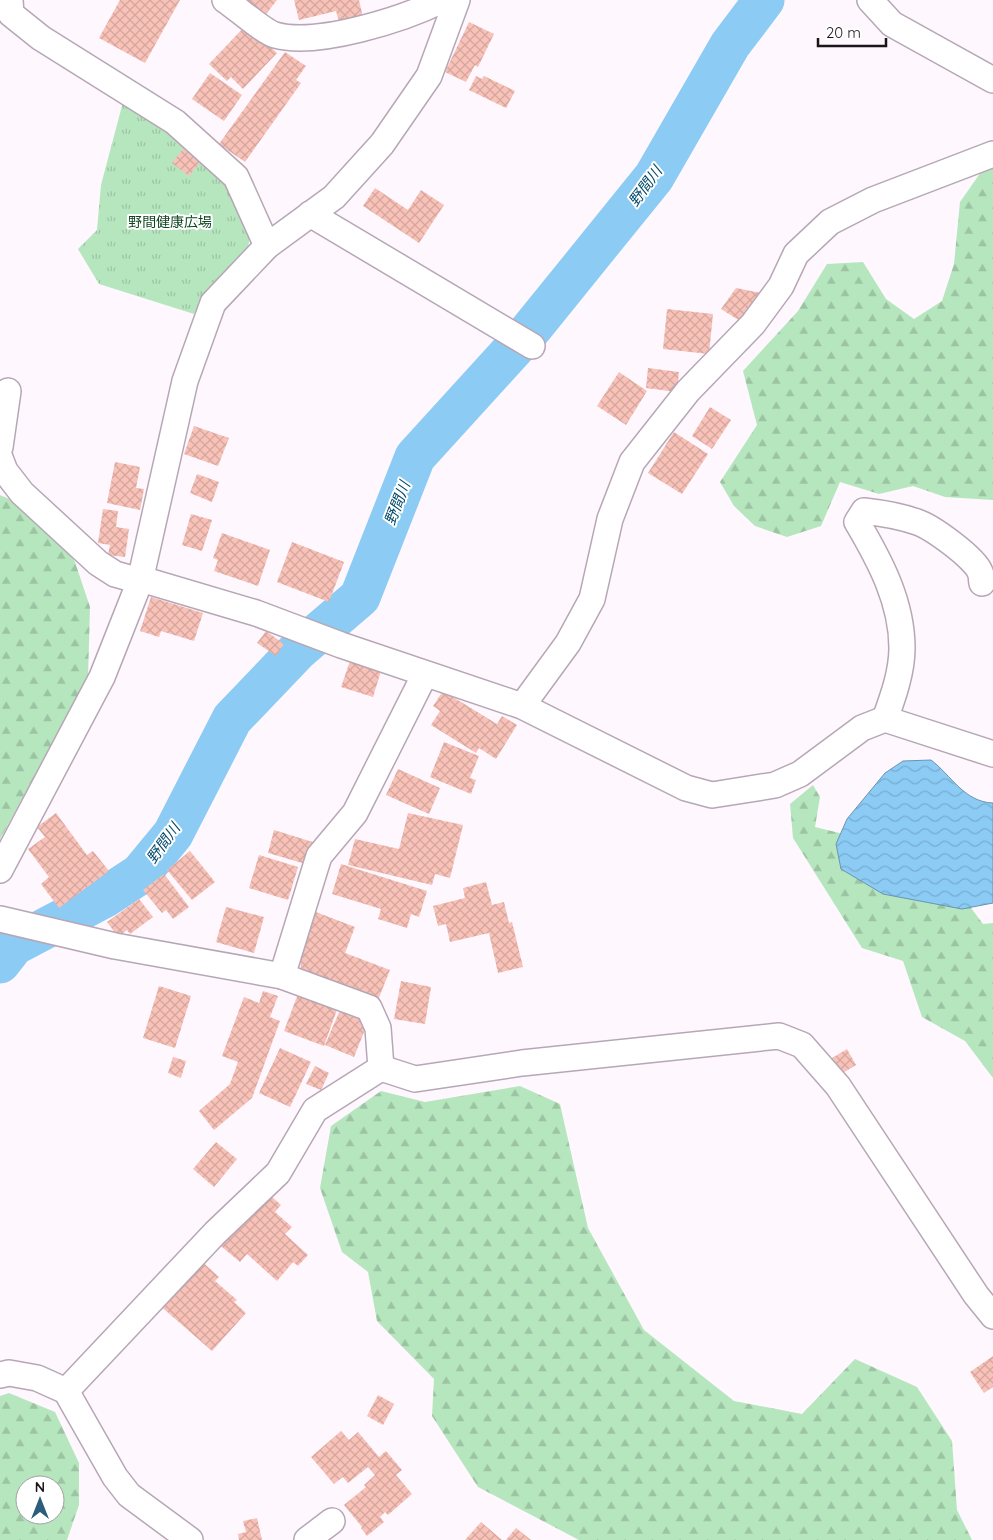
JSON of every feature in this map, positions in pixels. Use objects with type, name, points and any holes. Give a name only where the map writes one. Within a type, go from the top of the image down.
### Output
[{"type":"street","points":[[10,0],[11,14],[41,38],[175,122],[236,177],[267,246]]},
{"type":"street","points":[[225,0],[274,35],[292,38],[326,36],[365,27],[426,8],[442,0]]},
{"type":"street","points":[[0,870],[102,677],[140,580],[185,381],[212,303],[267,246],[334,196],[382,144],[429,76],[457,0]]},
{"type":"street","points":[[870,0],[892,24],[993,80]]},
{"type":"street","points":[[522,706],[568,643],[592,598],[610,519],[632,462],[688,391],[753,324],[782,286],[796,254],[830,222],[873,200],[993,154]]},
{"type":"street","points":[[310,214],[532,346]]},
{"type":"street","points":[[0,447],[8,390]]},
{"type":"street","points":[[0,458],[5,470],[22,493],[98,563],[115,574],[256,613],[425,674],[522,706],[686,788],[712,795],[775,785],[800,774],[862,728],[886,719],[993,754]]},
{"type":"street","points":[[886,719],[896,686],[902,649],[899,615],[886,576],[857,522],[864,511],[894,515],[920,522],[942,535],[963,552],[980,571],[982,583]]},
{"type":"street","points":[[282,976],[319,856],[355,812],[425,674]]},
{"type":"street","points":[[0,920],[115,946],[282,976],[369,1008],[378,1028],[381,1068]]},
{"type":"street","points":[[381,1068],[415,1079],[522,1063],[779,1036],[802,1045],[838,1086],[976,1295],[993,1316]]},
{"type":"street","points":[[66,1391],[215,1233],[278,1173],[315,1110],[381,1068]]},
{"type":"street","points":[[0,1374],[9,1373],[37,1378],[66,1391],[129,1495],[190,1540]]},
{"type":"street","points":[[307,1540],[332,1521]]},
{"type":"green space","name":"野間健康広場","points":[[123,102],[153,115],[230,179],[251,229],[248,248],[206,290],[194,314],[99,284],[78,249],[97,230],[101,185]]},
{"type":"green space","points":[[993,167],[993,500],[945,497],[913,486],[879,494],[840,482],[821,526],[787,537],[755,526],[734,506],[720,482],[757,425],[743,371],[798,311],[827,264],[863,262],[886,299],[914,319],[942,301],[954,264],[960,202],[981,172]]},
{"type":"green space","points":[[0,495],[44,514],[75,562],[90,607],[88,678],[0,839]]},
{"type":"green space","points":[[813,785],[820,797],[815,827],[864,839],[951,881],[983,924],[993,923],[993,1078],[965,1041],[922,1017],[903,961],[862,948],[793,838],[790,804]]},
{"type":"green space","points":[[520,1086],[560,1104],[588,1228],[644,1330],[734,1401],[802,1414],[855,1359],[917,1387],[952,1441],[957,1510],[972,1540],[579,1540],[478,1487],[432,1416],[434,1379],[377,1321],[368,1272],[342,1252],[320,1188],[331,1126],[381,1091],[425,1102]]},
{"type":"green space","points":[[9,1393],[55,1412],[79,1463],[79,1505],[67,1540],[0,1540],[0,1396]]},
{"type":"water","points":[[931,760],[966,793],[974,798],[993,803],[993,903],[962,909],[883,894],[841,869],[836,844],[847,819],[885,773],[903,761]]},
{"type":"building","points":[[120,0],[180,0],[145,63],[99,38]]},
{"type":"building","points":[[241,0],[277,0],[263,18]]},
{"type":"building","points":[[294,0],[359,0],[364,22],[341,28],[336,11],[299,20]]},
{"type":"building","points":[[469,22],[494,34],[478,67],[475,65],[466,82],[445,72]]},
{"type":"building","points":[[247,24],[277,53],[243,89],[231,77],[227,81],[209,64]]},
{"type":"building","points":[[285,52],[306,66],[296,80],[301,83],[245,162],[219,144]]},
{"type":"building","points":[[210,73],[242,95],[224,121],[192,99]]},
{"type":"building","points":[[476,76],[482,79],[484,76],[515,91],[506,108],[469,90]]},
{"type":"building","points":[[183,149],[200,162],[189,176],[172,163]]},
{"type":"building","points":[[375,188],[408,210],[421,190],[444,205],[419,243],[363,206]]},
{"type":"building","points":[[736,288],[761,293],[740,321],[721,309]]},
{"type":"building","points":[[667,309],[713,314],[709,354],[663,349]]},
{"type":"building","points":[[648,368],[679,372],[677,392],[646,388]]},
{"type":"building","points":[[619,372],[647,391],[626,425],[597,406]]},
{"type":"building","points":[[710,407],[731,420],[712,449],[692,436]]},
{"type":"building","points":[[194,426],[229,438],[218,466],[184,454]]},
{"type":"building","points":[[674,432],[708,454],[682,494],[648,473]]},
{"type":"building","points":[[115,462],[140,467],[136,488],[144,489],[140,510],[107,503]]},
{"type":"building","points":[[197,474],[219,482],[212,502],[190,493]]},
{"type":"building","points":[[103,509],[118,511],[116,527],[129,529],[125,557],[108,555],[110,545],[98,543]]},
{"type":"building","points":[[191,514],[212,520],[202,551],[182,545]]},
{"type":"building","points":[[222,533],[270,550],[258,586],[214,571],[218,560],[213,558]]},
{"type":"building","points":[[292,542],[344,562],[329,602],[277,582]]},
{"type":"building","points":[[151,597],[203,613],[194,641],[161,631],[159,637],[140,631]]},
{"type":"building","points":[[266,631],[284,644],[276,656],[257,643]]},
{"type":"building","points":[[350,661],[381,671],[373,697],[341,687]]},
{"type":"building","points":[[443,691],[497,724],[502,716],[517,725],[496,759],[479,748],[476,753],[431,725],[440,711],[433,706]]},
{"type":"building","points":[[444,742],[479,756],[470,778],[476,780],[471,794],[430,777]]},
{"type":"building","points":[[398,769],[440,788],[429,814],[386,795]]},
{"type":"building","points":[[56,813],[87,855],[93,851],[109,871],[59,908],[41,884],[49,877],[28,849],[45,837],[37,827]]},
{"type":"building","points":[[408,813],[463,825],[450,878],[435,874],[432,885],[348,865],[355,839],[399,849]]},
{"type":"building","points":[[274,830],[316,843],[309,865],[268,853]]},
{"type":"building","points":[[190,851],[215,882],[192,900],[167,870]]},
{"type":"building","points":[[259,855],[298,867],[288,900],[249,888]]},
{"type":"building","points":[[341,864],[427,891],[419,917],[411,914],[407,928],[378,919],[381,909],[332,894]]},
{"type":"building","points":[[164,874],[189,907],[173,919],[166,910],[162,913],[143,890]]},
{"type":"building","points":[[486,882],[492,905],[504,902],[509,923],[512,922],[523,967],[498,973],[489,933],[450,942],[446,924],[438,926],[433,906],[465,898],[463,888]]},
{"type":"building","points":[[139,899],[153,917],[130,934],[127,930],[118,937],[107,922]]},
{"type":"building","points":[[226,907],[264,917],[254,953],[216,942]]},
{"type":"building","points":[[316,912],[355,927],[345,953],[390,970],[378,1000],[301,971],[300,955]]},
{"type":"building","points":[[401,981],[431,987],[425,1024],[394,1019]]},
{"type":"building","points":[[159,986],[191,996],[175,1048],[143,1038]]},
{"type":"building","points":[[263,991],[278,996],[270,1017],[280,1021],[252,1098],[214,1130],[199,1111],[230,1084],[238,1062],[222,1056],[244,997],[259,1003]]},
{"type":"building","points":[[298,994],[339,1004],[324,1046],[284,1031]]},
{"type":"building","points":[[340,1010],[368,1022],[354,1057],[325,1045]]},
{"type":"building","points":[[280,1048],[311,1062],[290,1107],[259,1093]]},
{"type":"building","points":[[847,1049],[856,1065],[836,1077],[827,1061]]},
{"type":"building","points":[[173,1057],[186,1061],[181,1078],[168,1073]]},
{"type":"building","points":[[315,1066],[329,1073],[321,1090],[306,1084]]},
{"type":"building","points":[[216,1142],[237,1159],[214,1187],[193,1169]]},
{"type":"building","points":[[263,1189],[281,1205],[275,1212],[292,1227],[285,1234],[308,1255],[298,1266],[293,1262],[277,1281],[247,1254],[240,1262],[216,1242]]},
{"type":"building","points":[[198,1258],[219,1277],[215,1281],[237,1300],[234,1302],[246,1313],[212,1351],[158,1304]]},
{"type":"building","points":[[993,1356],[993,1387],[984,1393],[970,1372]]},
{"type":"building","points":[[378,1395],[394,1404],[383,1425],[367,1416]]},
{"type":"building","points":[[341,1431],[349,1440],[358,1432],[379,1457],[386,1451],[402,1470],[396,1475],[412,1494],[388,1515],[385,1512],[380,1517],[384,1522],[367,1536],[344,1505],[366,1487],[364,1485],[375,1475],[368,1467],[348,1483],[343,1477],[334,1484],[311,1457]]},
{"type":"building","points":[[257,1518],[262,1540],[239,1540],[238,1534],[246,1532],[243,1521]]},
{"type":"building","points":[[481,1522],[502,1540],[465,1540]]},
{"type":"building","points":[[516,1528],[531,1540],[506,1540]]},
{"type":"waterway","name":"野間川","points":[[0,963],[14,945],[105,897],[140,874],[173,834],[232,719],[297,651],[360,597],[415,457],[527,334],[654,177],[730,45],[764,0]]}]
